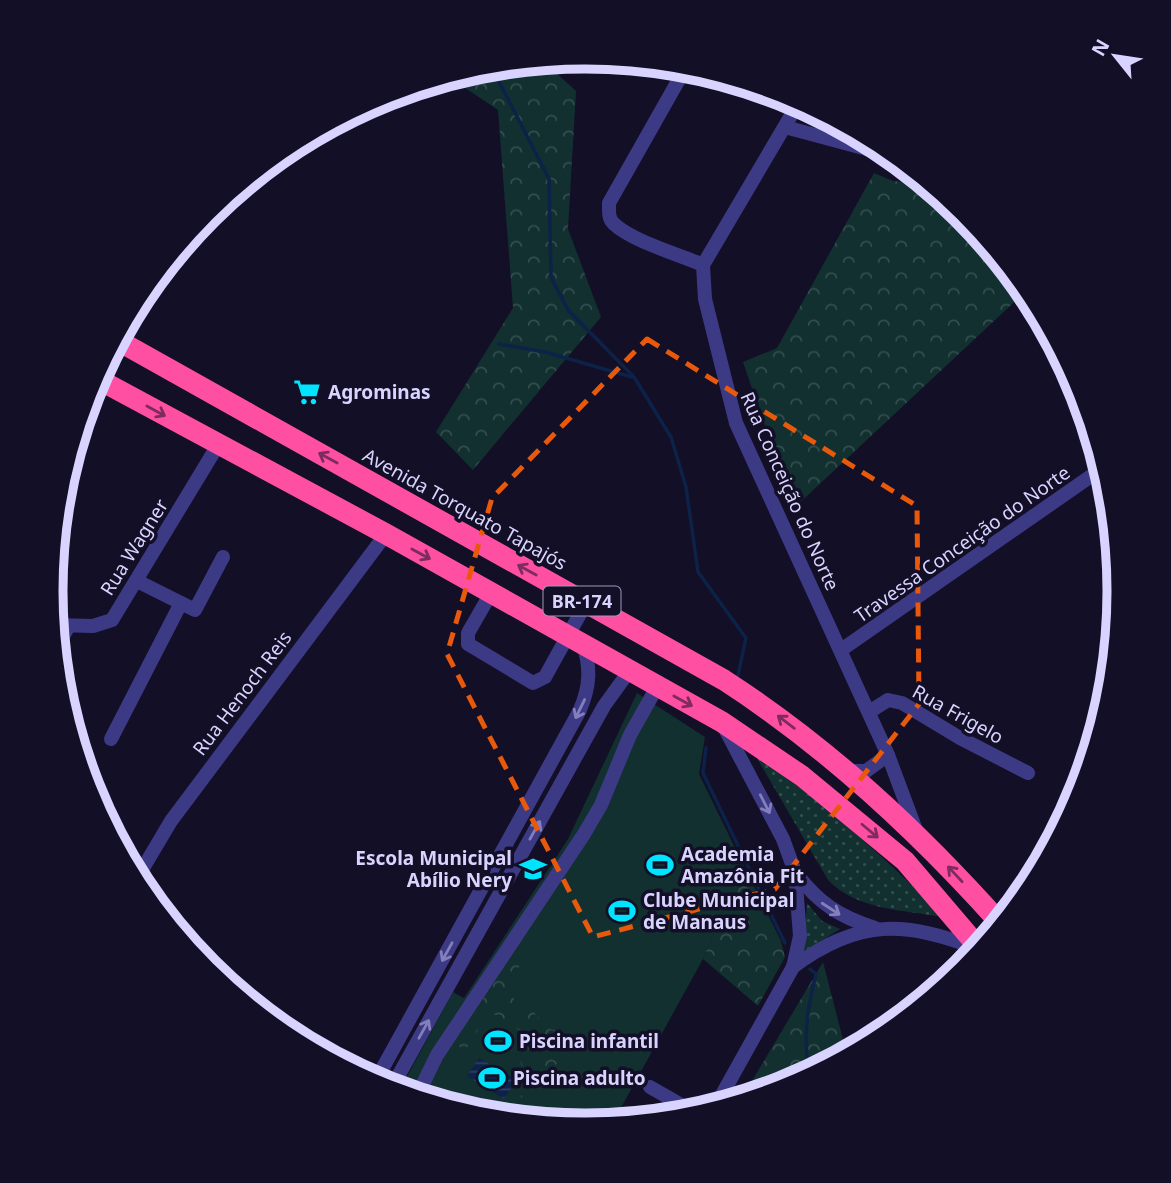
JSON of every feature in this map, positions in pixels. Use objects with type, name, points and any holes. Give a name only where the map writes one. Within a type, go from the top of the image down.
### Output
[{"type":"highway","name":"Avenida Torquato Tapajós","points":[[125,345],[724,680],[783,718],[917,833],[994,917]]},
{"type":"highway","name":"BR-174","points":[[107,384],[386,534],[722,722],[802,776],[905,861],[973,941]]},
{"type":"street","points":[[680,78],[609,203],[608,215],[613,223],[703,265],[793,113]]},
{"type":"street","points":[[785,127],[860,147]]},
{"type":"street","name":"Rua Conceição do Norte","points":[[703,265],[705,299],[736,423],[888,755],[917,833]]},
{"type":"street","name":"Rua Wagner","points":[[64,626],[93,626],[112,620],[218,445]]},
{"type":"street","name":"Travessa Conceição do Norte","points":[[841,650],[1094,474]]},
{"type":"street","name":"Rua Henoch Reis","points":[[143,869],[171,821],[386,534]]},
{"type":"street","points":[[137,581],[195,610],[223,557]]},
{"type":"street","points":[[491,593],[468,633],[468,644],[533,683],[545,677],[576,640],[586,603]]},
{"type":"street","points":[[111,739],[181,603]]},
{"type":"street","points":[[65,633],[69,626]]},
{"type":"street","points":[[381,1072],[586,695],[589,663],[576,640]]},
{"type":"street","points":[[397,1078],[604,706],[630,670]]},
{"type":"street","points":[[421,1087],[437,1055],[590,824],[630,735],[657,687]]},
{"type":"street","name":"Rua Frigelo","points":[[869,712],[888,700],[902,703],[960,738],[1028,773]]},
{"type":"street","points":[[721,1096],[793,967],[800,936],[795,872],[783,839],[722,722]]},
{"type":"street","points":[[847,771],[866,771],[888,755]]},
{"type":"street","points":[[540,782],[557,791]]},
{"type":"street","points":[[795,872],[823,905],[839,915],[879,929]]},
{"type":"street","points":[[469,912],[485,920]]},
{"type":"street","points":[[793,967],[823,945],[849,934],[879,929],[905,929],[940,934],[970,945]]},
{"type":"street","points":[[396,1045],[411,1054]]},
{"type":"street","points":[[650,1087],[681,1105]]},
{"type":"highlighted area","points":[[647,339],[917,506],[919,704],[775,889],[593,937],[447,654],[492,498]]},
{"type":"green space","points":[[553,70],[576,91],[568,229],[601,317],[473,470],[436,432],[513,308],[498,110],[460,85],[517,73]]},
{"type":"green space","points":[[874,173],[893,181],[910,182],[930,199],[978,247],[1018,298],[793,509],[743,362],[777,348]]},
{"type":"green space","name":"Clube Municipal de Manaus","points":[[637,693],[705,737],[699,774],[743,864],[703,959],[618,1113],[517,1110],[450,1096],[404,1081],[453,992],[464,998],[568,839]]},
{"type":"green space","points":[[754,753],[852,830],[943,917],[867,903],[840,890],[828,880]]},
{"type":"green space","points":[[743,864],[781,941],[785,957],[758,1006],[703,959]]},
{"type":"green space","points":[[807,903],[822,921],[840,929],[803,953]]},
{"type":"green space","points":[[514,950],[522,960],[507,994],[532,1010],[547,1028],[572,1035],[540,1095],[535,1095],[527,1111],[515,1108],[530,1079],[520,1058],[527,1035],[489,1011],[465,1051],[455,1043]]},
{"type":"green space","points":[[823,962],[845,1045],[817,1060],[748,1088]]},
{"type":"water","name":"Piscina adulto","points":[[479,1058],[517,1080],[504,1099],[467,1076]]},
{"type":"waterway","points":[[497,77],[549,179],[551,277],[568,310],[634,377],[671,437],[686,487],[698,572],[746,638],[738,675]]},
{"type":"waterway","points":[[499,344],[545,352],[632,377]]},
{"type":"waterway","points":[[706,748],[703,773],[785,943]]},
{"type":"waterway","points":[[808,1064],[807,1024],[816,974],[810,969]]},
{"type":"place","name":"Agrominas","points":[[307,392]]},
{"type":"place","name":"Academia Amazônia Fit","points":[[660,865]]},
{"type":"place","name":"Escola Municipal Abílio Nery","points":[[533,869]]},
{"type":"place","name":"Clube Municipal de Manaus","points":[[622,911]]},
{"type":"place","name":"Piscina infantil","points":[[498,1041]]},
{"type":"place","name":"Piscina adulto","points":[[492,1078]]}]
